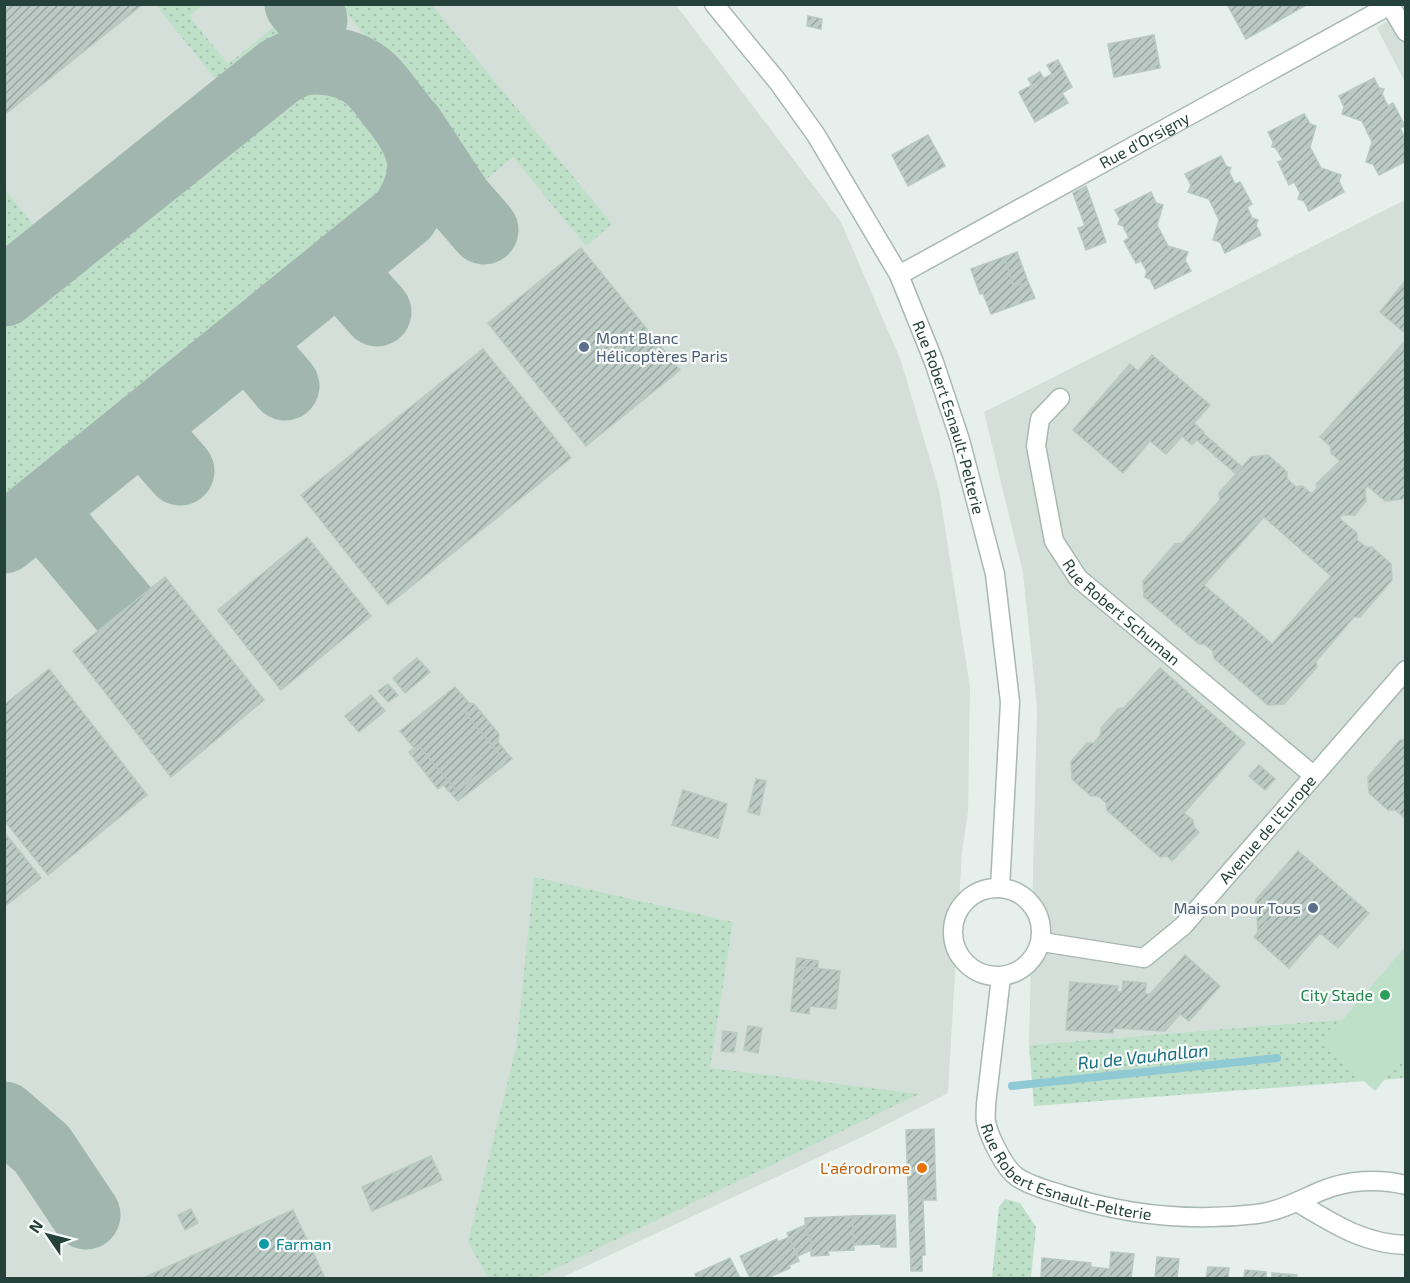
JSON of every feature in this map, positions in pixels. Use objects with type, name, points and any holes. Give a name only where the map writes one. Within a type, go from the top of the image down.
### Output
[{"type":"street","name":"Rue Robert Esnault-Pelterie","points":[[714,4],[778,82],[816,135],[899,275],[934,362],[960,440],[995,574],[1010,702],[1000,888]]},
{"type":"street","name":"Rue d'Orsigny","points":[[899,275],[1390,5]]},
{"type":"street","points":[[1390,5],[1406,32]]},
{"type":"street","name":"Rue Robert Schuman","points":[[1060,398],[1040,419],[1036,446],[1054,541],[1078,578],[1313,775]]},
{"type":"street","name":"Avenue de l'Europe","points":[[1042,942],[1144,958],[1183,926],[1406,670]]},
{"type":"street","points":[[1000,888],[1013,891],[1035,908],[1043,931],[1042,942],[1034,958],[1014,974],[1001,977],[987,976],[974,971],[959,955],[952,935],[954,920],[960,906],[971,896],[985,890],[1000,888]]},
{"type":"street","name":"Rue Robert Esnault-Pelterie","points":[[1001,977],[986,1104],[986,1122],[1002,1158],[1016,1176],[1083,1202],[1149,1215],[1187,1217],[1259,1213],[1297,1202],[1322,1190],[1353,1181],[1406,1185]]},
{"type":"street","points":[[1297,1202],[1353,1235],[1384,1245],[1406,1245]]},
{"type":"shaded area","points":[[5,5],[676,5],[841,222],[901,361],[939,490],[970,687],[968,812],[962,852],[948,1093],[866,1135],[561,1278],[5,1278]]},
{"type":"shaded area","points":[[1405,9],[1405,82],[1377,28]]},
{"type":"shaded area","points":[[1405,200],[1405,1005],[1370,1017],[1029,1045],[1037,707],[1023,573],[984,412]]},
{"type":"green space","points":[[156,5],[203,5],[189,16],[228,64],[289,15],[301,30],[225,91]]},
{"type":"green space","points":[[340,5],[432,5],[612,224],[586,246],[513,157],[483,182]]},
{"type":"green space","points":[[323,83],[342,86],[365,98],[392,128],[401,153],[400,174],[393,195],[381,214],[5,518],[5,320],[279,100],[302,87]]},
{"type":"green space","points":[[5,189],[44,239],[4,270]]},
{"type":"green space","points":[[534,877],[733,922],[710,1068],[919,1094],[536,1278],[488,1278],[468,1242],[516,1048]]},
{"type":"green space","name":"City Stade","points":[[1405,947],[1405,1055],[1375,1091],[1322,1044]]},
{"type":"green space","points":[[1405,1005],[1405,1078],[1034,1106],[1029,1045],[1370,1017]]},
{"type":"green space","points":[[1005,1199],[1020,1203],[1036,1227],[1031,1278],[992,1278],[999,1207]]},
{"type":"building","points":[[4,4],[143,4],[4,115]]},
{"type":"building","points":[[1227,4],[1308,4],[1246,39]]},
{"type":"building","points":[[808,16],[822,19],[821,29],[807,26]]},
{"type":"building","points":[[1154,35],[1160,68],[1114,77],[1108,44]]},
{"type":"building","points":[[1058,60],[1072,87],[1062,93],[1068,103],[1035,122],[1019,92],[1052,74],[1047,65]]},
{"type":"building","points":[[1040,72],[1044,79],[1032,85],[1028,79]]},
{"type":"building","points":[[1374,78],[1379,88],[1384,89],[1382,94],[1388,106],[1393,103],[1405,126],[1400,128],[1406,140],[1406,161],[1379,175],[1373,164],[1366,162],[1372,142],[1362,121],[1342,114],[1344,107],[1339,96]]},
{"type":"building","points":[[1304,114],[1310,124],[1316,126],[1310,147],[1321,168],[1341,175],[1339,181],[1344,192],[1309,211],[1304,201],[1298,199],[1300,193],[1294,182],[1289,185],[1278,162],[1283,160],[1276,148],[1272,147],[1273,142],[1268,132]]},
{"type":"building","points":[[928,135],[945,166],[908,186],[892,155]]},
{"type":"building","points":[[1221,156],[1226,166],[1231,168],[1229,172],[1235,184],[1240,182],[1252,204],[1247,207],[1252,218],[1258,220],[1256,225],[1261,235],[1225,253],[1220,242],[1213,240],[1219,220],[1209,199],[1188,192],[1191,185],[1185,174]]},
{"type":"building","points":[[1086,186],[1106,242],[1086,250],[1078,228],[1085,226],[1073,193]]},
{"type":"building","points":[[1151,192],[1156,203],[1163,205],[1157,225],[1168,246],[1188,252],[1185,260],[1191,271],[1155,289],[1150,279],[1145,277],[1147,272],[1141,261],[1136,263],[1124,241],[1129,238],[1123,226],[1118,224],[1120,219],[1115,210]]},
{"type":"building","points":[[581,248],[680,370],[586,446],[488,323]]},
{"type":"building","points":[[1017,252],[1028,282],[1014,287],[1004,257]]},
{"type":"building","points":[[1004,257],[1014,287],[1028,282],[1035,298],[991,314],[983,293],[980,294],[971,269]]},
{"type":"building","points":[[1406,280],[1406,334],[1380,312]]},
{"type":"building","points":[[1406,340],[1406,495],[1402,499],[1385,501],[1368,486],[1365,489],[1366,501],[1355,515],[1342,515],[1339,518],[1357,533],[1357,540],[1366,547],[1372,547],[1391,564],[1392,580],[1360,617],[1354,617],[1316,661],[1317,667],[1284,704],[1268,705],[1214,658],[1213,651],[1204,644],[1199,644],[1144,597],[1143,581],[1175,544],[1182,543],[1220,500],[1219,493],[1251,457],[1268,455],[1287,472],[1287,479],[1296,487],[1302,486],[1312,494],[1317,488],[1316,484],[1340,461],[1331,453],[1331,447],[1320,437]],"holes":[[[1264,517],[1331,576],[1272,644],[1204,585]]]},
{"type":"building","points":[[483,349],[571,458],[388,605],[301,495]]},
{"type":"building","points":[[1152,355],[1210,405],[1166,454],[1150,441],[1123,473],[1073,430],[1130,364],[1138,371]]},
{"type":"building","points":[[1194,423],[1242,467],[1236,474],[1197,440],[1192,445],[1182,436]]},
{"type":"building","points":[[307,537],[371,616],[281,690],[218,610]]},
{"type":"building","points":[[165,577],[264,700],[171,777],[73,651]]},
{"type":"building","points":[[417,658],[430,672],[405,693],[393,678]]},
{"type":"building","points":[[1160,668],[1245,743],[1184,813],[1193,820],[1194,827],[1199,832],[1172,861],[1167,856],[1160,857],[1107,810],[1106,803],[1098,796],[1091,796],[1072,779],[1071,762],[1087,743],[1094,743],[1101,734],[1101,728],[1118,709],[1124,708]]},
{"type":"building","points":[[49,669],[147,795],[48,875],[4,820],[4,705]]},
{"type":"building","points":[[388,684],[398,695],[388,702],[378,691]]},
{"type":"building","points":[[455,687],[469,703],[466,714],[501,756],[459,790],[454,788],[418,745],[414,748],[400,731]]},
{"type":"building","points":[[371,695],[385,711],[359,732],[345,716]]},
{"type":"building","points":[[469,703],[474,704],[499,734],[498,742],[512,759],[458,801],[443,785],[438,789],[409,752],[418,745],[454,788],[459,790],[501,756],[466,714]]},
{"type":"building","points":[[1400,740],[1406,740],[1406,825],[1404,817],[1395,810],[1388,810],[1369,793],[1368,777]]},
{"type":"building","points":[[1259,765],[1275,779],[1265,790],[1249,776]]},
{"type":"building","points":[[756,779],[766,781],[759,815],[748,812]]},
{"type":"building","points":[[683,790],[727,804],[718,838],[672,825]]},
{"type":"building","points":[[4,832],[41,878],[4,907]]},
{"type":"building","name":"Maison pour Tous","points":[[1298,851],[1369,913],[1338,948],[1320,933],[1289,968],[1254,937],[1266,922],[1263,919],[1262,904],[1265,901],[1260,895]]},
{"type":"building","points":[[1260,895],[1265,901],[1262,904],[1263,919],[1266,922],[1258,932],[1256,899]]},
{"type":"building","points":[[1185,955],[1220,986],[1189,1021],[1180,1014],[1165,1031],[1114,1028],[1113,1033],[1066,1030],[1070,982],[1118,986],[1117,992],[1122,992],[1123,981],[1146,983],[1145,994],[1150,994]]},
{"type":"building","points":[[797,958],[818,961],[818,968],[804,967],[802,981],[794,980]]},
{"type":"building","points":[[804,967],[840,971],[836,1009],[810,1006],[809,1014],[791,1011],[794,980],[802,981]]},
{"type":"building","points":[[748,1026],[762,1028],[758,1053],[744,1050]]},
{"type":"building","points":[[723,1031],[737,1033],[734,1052],[721,1051]]},
{"type":"building","points":[[934,1129],[936,1200],[923,1200],[925,1255],[922,1255],[922,1271],[911,1271],[906,1130]]},
{"type":"building","points":[[431,1156],[442,1180],[372,1211],[362,1187]]},
{"type":"building","points":[[191,1209],[198,1223],[185,1230],[178,1215]]},
{"type":"building","name":"Farman","points":[[293,1210],[325,1278],[143,1278]]},
{"type":"building","points":[[895,1215],[896,1247],[881,1247],[881,1244],[854,1245],[852,1216]]},
{"type":"building","points":[[852,1216],[854,1250],[828,1251],[829,1255],[811,1256],[811,1235],[806,1235],[805,1218]]},
{"type":"building","points":[[805,1225],[806,1235],[811,1235],[811,1250],[798,1256],[787,1233]]},
{"type":"building","points":[[789,1237],[799,1261],[789,1265],[790,1268],[767,1278],[750,1278],[740,1256],[777,1239],[778,1242]]},
{"type":"building","points":[[1111,1252],[1134,1254],[1131,1278],[1109,1278]]},
{"type":"building","points":[[1157,1257],[1179,1259],[1177,1278],[1155,1278]]},
{"type":"building","points":[[730,1258],[740,1278],[697,1278],[695,1274]]},
{"type":"building","points":[[1042,1258],[1091,1263],[1090,1278],[1041,1278]]},
{"type":"building","points":[[1091,1267],[1109,1269],[1109,1278],[1090,1278]]},
{"type":"building","points":[[1208,1267],[1229,1268],[1228,1278],[1206,1278]]},
{"type":"building","points":[[1245,1270],[1266,1272],[1266,1278],[1244,1278]]},
{"type":"building","points":[[1272,1273],[1297,1275],[1296,1278],[1272,1278]]},
{"type":"waterway","name":"Ru de Vauhallan","points":[[1012,1086],[1277,1058]]},
{"type":"taxiway","points":[[299,4],[313,20]]},
{"type":"taxiway","points":[[4,292],[280,71],[296,63],[323,60],[360,71],[380,89],[411,131],[417,144],[422,170],[419,184],[404,215],[4,539]]},
{"type":"taxiway","points":[[410,127],[458,200],[484,230]]},
{"type":"taxiway","points":[[352,259],[350,274],[356,288],[377,312]]},
{"type":"taxiway","points":[[259,334],[258,342],[262,356],[285,386]]},
{"type":"taxiway","points":[[156,418],[153,425],[156,440],[180,471]]},
{"type":"taxiway","points":[[51,502],[48,518],[124,609]]},
{"type":"taxiway","points":[[4,1116],[42,1149],[86,1215]]},
{"type":"place","name":"Mont Blanc Hélicoptères Paris","points":[[584,347]]},
{"type":"place","name":"Maison pour Tous","points":[[1313,908]]},
{"type":"place","name":"City Stade","points":[[1385,995]]},
{"type":"place","name":"L'aérodrome","points":[[922,1168]]},
{"type":"place","name":"Farman","points":[[264,1244]]}]
